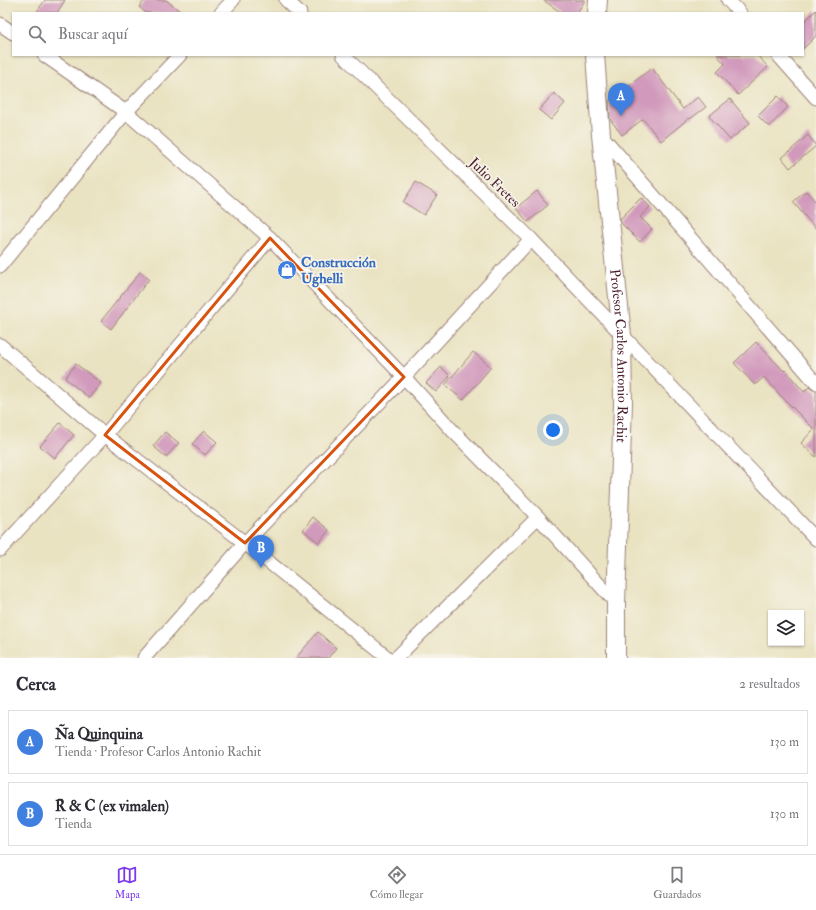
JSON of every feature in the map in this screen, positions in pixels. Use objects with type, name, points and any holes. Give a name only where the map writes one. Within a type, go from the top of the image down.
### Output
[{"type":"main road","points":[[597,12],[598,0]]},
{"type":"main road","name":"Profesor Carlos Antonio Rachit","points":[[596,56],[601,135],[622,335],[622,403],[616,604],[616,658]]},
{"type":"street","points":[[222,12],[233,0]]},
{"type":"street","points":[[286,0],[299,12]]},
{"type":"street","points":[[0,24],[12,32]]},
{"type":"street","points":[[45,56],[126,112],[270,238],[404,377],[452,430],[538,517],[616,604]]},
{"type":"street","points":[[0,266],[126,112],[179,56]]},
{"type":"street","name":"Julio Fretes","points":[[344,56],[531,239],[816,539]]},
{"type":"street","points":[[779,56],[816,98]]},
{"type":"street","points":[[601,135],[816,383]]},
{"type":"street","points":[[0,550],[105,435],[270,238]]},
{"type":"street","points":[[144,658],[245,543],[404,377],[531,239]]},
{"type":"street","points":[[0,345],[105,435],[245,543],[388,658]]},
{"type":"street","points":[[396,658],[538,517]]},
{"type":"highlighted area","points":[[270,238],[404,377],[245,543],[105,435]]},
{"type":"building","points":[[45,0],[65,0],[58,12],[37,12]]},
{"type":"building","points":[[145,0],[166,0],[181,12],[145,12],[139,7]]},
{"type":"building","points":[[543,0],[585,0],[578,12],[561,12]]},
{"type":"building","points":[[816,10],[816,36],[804,48],[804,22]]},
{"type":"building","points":[[718,56],[758,56],[768,67],[738,95],[717,72],[725,64]]},
{"type":"building","points":[[652,68],[683,109],[698,97],[706,107],[690,119],[689,118],[661,141],[643,119],[622,135],[610,119],[609,101]]},
{"type":"building","points":[[554,93],[565,103],[551,120],[539,110]]},
{"type":"building","points":[[778,96],[788,107],[769,127],[758,116]]},
{"type":"building","points":[[730,99],[750,123],[730,140],[709,116]]},
{"type":"building","points":[[808,135],[816,146],[790,168],[782,158]]},
{"type":"building","points":[[416,182],[437,195],[424,215],[403,202]]},
{"type":"building","points":[[537,191],[548,205],[528,222],[516,208]]},
{"type":"building","points":[[806,191],[816,202],[816,229],[793,202]]},
{"type":"building","points":[[641,198],[650,207],[640,217],[652,229],[640,242],[621,223],[620,219]]},
{"type":"building","points":[[140,272],[149,279],[111,329],[101,321]]},
{"type":"building","points":[[756,342],[784,371],[785,370],[804,392],[809,387],[816,391],[816,457],[801,443],[814,429],[764,377],[755,385],[734,363]]},
{"type":"building","points":[[473,352],[491,367],[463,400],[445,385]]},
{"type":"building","points":[[76,364],[101,383],[89,398],[65,378]]},
{"type":"building","points":[[441,367],[450,376],[436,392],[426,383]]},
{"type":"building","points":[[60,423],[74,435],[55,458],[40,446]]},
{"type":"building","points":[[204,431],[217,442],[205,455],[192,444]]},
{"type":"building","points":[[165,432],[179,443],[166,457],[153,446]]},
{"type":"building","points":[[313,517],[329,530],[319,543],[303,530]]},
{"type":"building","points":[[318,632],[336,648],[328,658],[296,658]]},
{"type":"place","name":"Ña Quinquina","points":[[621,116]]},
{"type":"place","name":"Construcción Ughelli","points":[[287,270]]},
{"type":"place","name":"R & C (ex vimalen)","points":[[261,568]]}]
